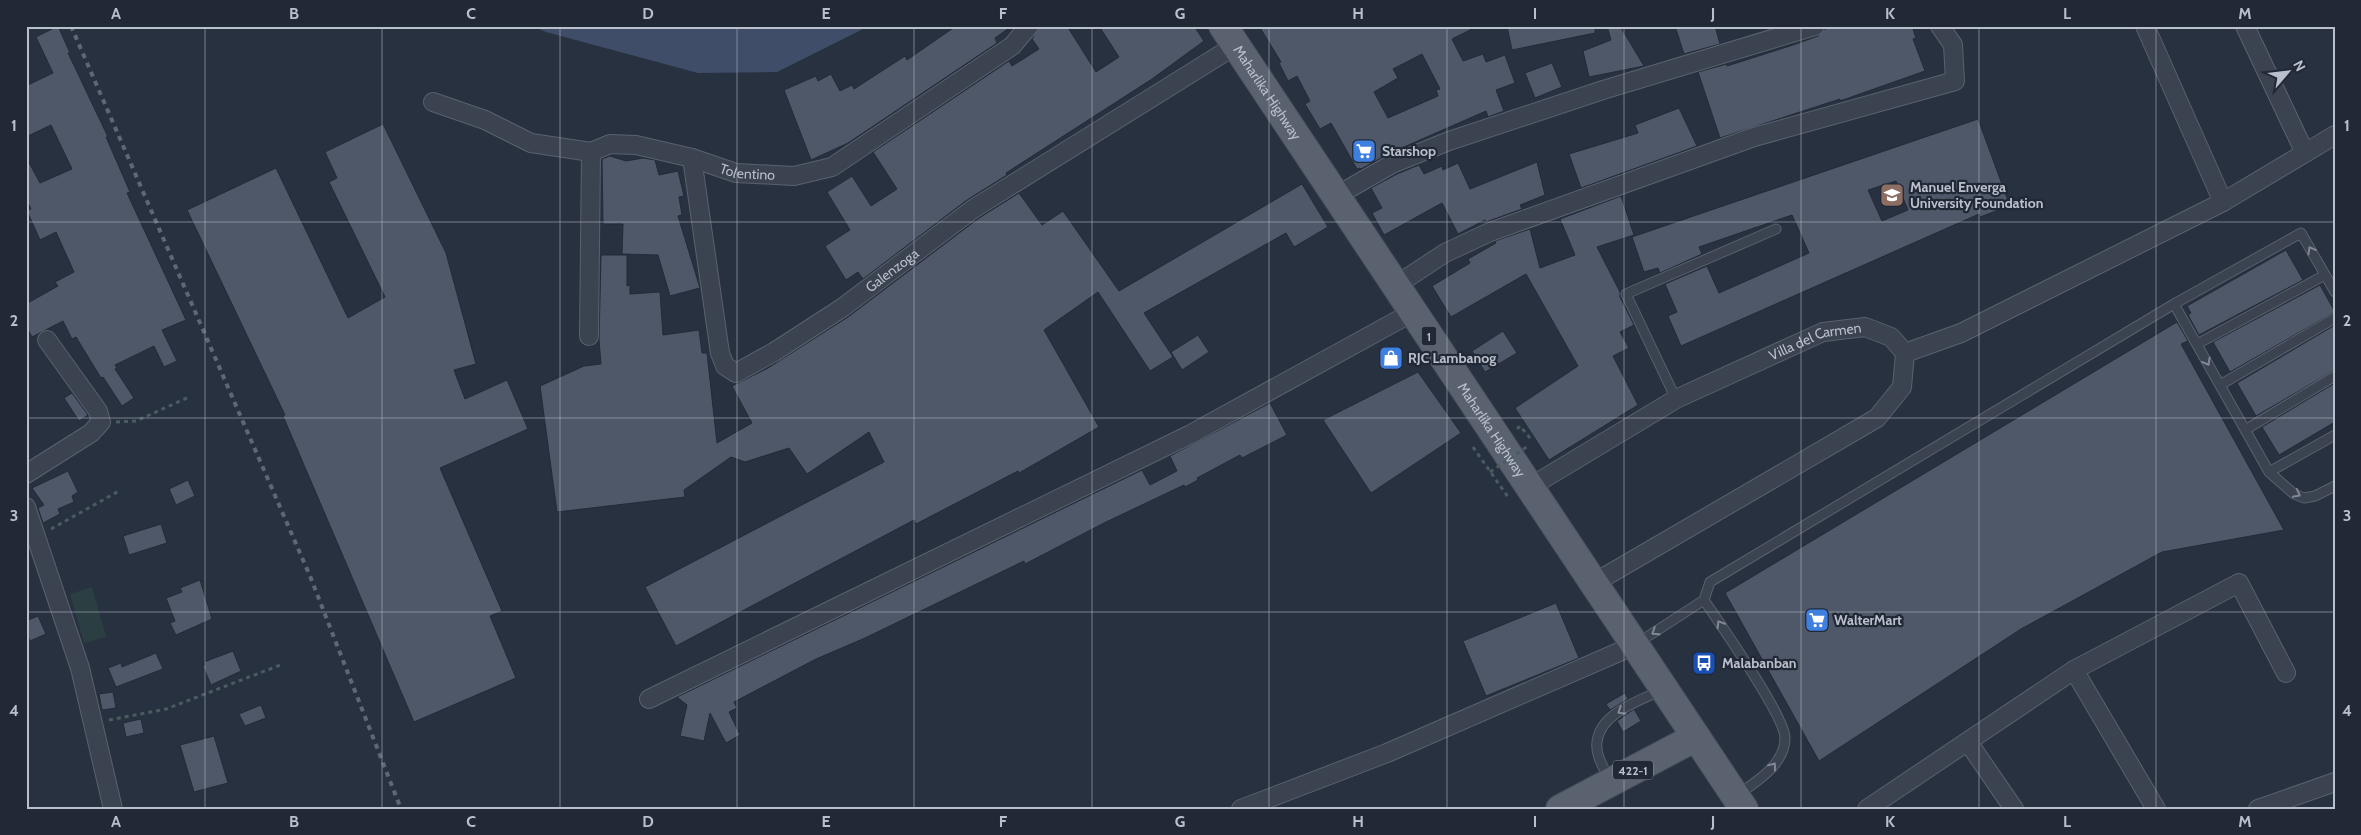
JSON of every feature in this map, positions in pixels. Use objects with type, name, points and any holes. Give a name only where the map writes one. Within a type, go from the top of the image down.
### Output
[{"type":"main road","name":"Maharlika Highway","points":[[1229,36],[1413,312],[1519,492],[1594,584],[1740,802]]},
{"type":"main road","name":"422-1","points":[[1560,809],[1696,737]]},
{"type":"street","name":"Tolentino","points":[[433,102],[485,120],[531,143],[591,152],[610,144],[636,145],[692,158],[736,173],[794,176],[832,167],[1012,46],[1029,26]]},
{"type":"street","points":[[1336,196],[1392,164],[1449,140],[1612,87],[1815,26]]},
{"type":"street","points":[[1395,286],[1445,253],[1490,232],[1754,137],[1955,82],[1953,45],[1940,26]]},
{"type":"street","points":[[2145,26],[2223,202]]},
{"type":"street","points":[[2245,26],[2305,153]]},
{"type":"street","name":"Galenzoga","points":[[692,158],[720,353],[726,366],[736,372],[774,352],[842,308],[973,209],[1229,36]]},
{"type":"street","points":[[1594,584],[1877,418],[1902,387],[1905,353],[1961,333],[2223,202],[2335,135]]},
{"type":"street","points":[[589,336],[591,152]]},
{"type":"street","points":[[649,699],[1191,434],[1413,312]]},
{"type":"street","name":"Villa del Carmen","points":[[1519,492],[1676,399],[1823,332],[1865,327],[1891,336],[1905,353]]},
{"type":"street","points":[[26,474],[91,433],[100,422],[98,411],[48,340]]},
{"type":"street","points":[[26,506],[80,668],[113,809]]},
{"type":"street","points":[[1867,809],[1888,803],[1968,742],[2074,670],[2239,583],[2286,672]]},
{"type":"street","points":[[1241,809],[1386,753],[1635,645]]},
{"type":"street","points":[[2074,670],[2156,809]]},
{"type":"street","points":[[1968,742],[2014,809]]},
{"type":"street","points":[[2258,809],[2335,782]]},
{"type":"lane","points":[[1676,399],[1626,294],[1776,229]]},
{"type":"lane","points":[[1635,645],[1704,600],[1710,582],[2174,304],[2301,233],[2335,292]]},
{"type":"lane","points":[[2197,344],[2325,275]]},
{"type":"lane","points":[[2174,304],[2269,472],[2294,494],[2304,498],[2316,496],[2335,486]]},
{"type":"lane","points":[[2220,385],[2335,318]]},
{"type":"lane","points":[[2245,430],[2335,376]]},
{"type":"lane","points":[[2269,472],[2335,435]]},
{"type":"lane","points":[[1704,600],[1768,700],[1782,726],[1785,738],[1775,765],[1740,802]]},
{"type":"lane","points":[[1610,782],[1598,756],[1597,742],[1602,726],[1624,709],[1664,689]]},
{"type":"path","points":[[100,422],[136,421],[189,397]]},
{"type":"path","points":[[1490,472],[1528,446]]},
{"type":"path","points":[[1473,447],[1490,472],[1519,492]]},
{"type":"path","points":[[37,536],[119,492]]},
{"type":"path","points":[[94,723],[166,709],[283,664]]},
{"type":"green space","points":[[92,587],[106,637],[84,643],[70,594]]},
{"type":"water","points":[[533,26],[869,26],[777,72],[698,73],[546,32]]},
{"type":"building","points":[[58,26],[70,53],[68,53],[108,137],[106,137],[130,192],[127,193],[186,320],[162,330],[177,361],[164,367],[154,346],[115,365],[117,368],[115,369],[134,398],[122,406],[103,377],[101,378],[76,337],[72,339],[63,321],[32,337],[26,326],[26,304],[58,286],[55,282],[74,272],[56,232],[40,240],[27,211],[31,209],[26,198],[26,157],[40,183],[72,169],[51,125],[26,137],[26,86],[53,73],[36,37]]},
{"type":"building","points":[[956,26],[1012,26],[995,38],[997,43],[848,143],[811,160],[784,90],[816,76],[818,81],[831,74],[840,91],[852,85],[854,89],[905,56],[907,60]]},
{"type":"building","points":[[1039,26],[1067,26],[1096,72],[1119,57],[1099,26],[1194,26],[1204,41],[1152,79],[967,200],[863,279],[858,272],[846,280],[825,246],[850,230],[827,192],[852,176],[871,206],[897,189],[873,152],[1009,61],[1012,66],[1039,49],[1032,39]]},
{"type":"building","points":[[1259,26],[1478,26],[1452,39],[1463,61],[1483,54],[1486,62],[1505,55],[1515,83],[1496,90],[1504,111],[1488,117],[1486,111],[1388,154],[1361,169],[1357,169],[1331,123],[1320,129],[1305,104],[1310,101],[1297,76],[1288,81],[1279,63],[1281,62]],"holes":[[[1422,54],[1440,89],[1436,90],[1438,96],[1388,118],[1374,92],[1398,78],[1393,69]]]},
{"type":"building","points":[[1507,26],[1595,26],[1595,33],[1512,50]]},
{"type":"building","points":[[1607,26],[1620,26],[1644,66],[1589,77],[1583,51],[1611,40]]},
{"type":"building","points":[[1675,26],[1715,26],[1720,44],[1684,54]]},
{"type":"building","points":[[1835,26],[1912,26],[1916,38],[1913,39],[1925,71],[1840,101],[1840,99],[1720,138],[1698,72],[1727,64],[1727,66],[1793,45],[1818,36],[1825,29]]},
{"type":"building","points":[[1552,63],[1562,87],[1535,98],[1525,73]]},
{"type":"building","points":[[1679,108],[1697,146],[1581,188],[1569,154],[1638,133],[1635,125]]},
{"type":"building","points":[[1978,119],[2010,206],[1980,217],[1979,214],[1681,346],[1668,316],[1677,312],[1665,284],[1707,266],[1719,293],[1809,253],[1792,215],[1699,247],[1702,254],[1660,273],[1658,268],[1644,272],[1632,237]],"holes":[[[1896,181],[1908,210],[1882,221],[1868,190]]]},
{"type":"building","points":[[383,124],[446,253],[476,364],[454,370],[465,399],[507,380],[528,429],[440,468],[502,611],[490,616],[516,678],[414,722],[283,416],[285,415],[187,210],[276,168],[348,318],[385,297],[329,182],[337,178],[325,152]]},
{"type":"building","points":[[610,156],[626,161],[643,158],[655,160],[659,175],[678,171],[684,196],[679,197],[682,215],[678,216],[700,288],[670,296],[658,255],[622,254],[623,224],[603,224],[602,159]]},
{"type":"building","points":[[1537,162],[1545,195],[1520,205],[1522,209],[1486,222],[1485,220],[1458,234],[1442,203],[1384,235],[1372,213],[1382,208],[1371,188],[1419,165],[1424,174],[1442,166],[1443,170],[1458,163],[1470,189]]},
{"type":"building","points":[[1302,184],[1328,227],[1294,247],[1286,233],[1144,313],[1173,357],[1150,371],[1098,292],[1044,330],[1099,427],[1019,473],[1018,471],[916,524],[914,520],[676,646],[645,587],[884,462],[869,432],[807,474],[789,448],[745,462],[731,457],[684,490],[685,497],[557,512],[540,386],[584,366],[601,364],[599,340],[601,255],[627,255],[627,286],[630,285],[630,294],[660,292],[663,335],[699,330],[702,353],[707,353],[717,443],[752,423],[732,386],[768,368],[848,317],[979,218],[1019,193],[1042,225],[1063,211],[1119,291]]},
{"type":"building","points":[[1621,196],[1634,235],[1597,247],[1634,325],[1620,332],[1629,348],[1613,356],[1638,405],[1549,460],[1515,408],[1578,366],[1526,274],[1451,317],[1432,286],[1470,263],[1468,259],[1496,243],[1495,241],[1530,229],[1540,268],[1575,255],[1560,219]]},
{"type":"building","points":[[2286,250],[2303,280],[2199,335],[2188,315],[2191,313],[2187,306]]},
{"type":"building","points":[[2320,285],[2335,312],[2230,372],[2213,342]]},
{"type":"building","points":[[2177,322],[2188,341],[2181,344],[2284,530],[2162,552],[2021,629],[1819,761],[1725,593]]},
{"type":"building","points":[[2335,325],[2335,370],[2256,416],[2237,383]]},
{"type":"building","points":[[1503,331],[1517,353],[1485,372],[1472,351]]},
{"type":"building","points":[[1198,335],[1209,352],[1182,370],[1171,352]]},
{"type":"building","points":[[1418,372],[1461,433],[1371,493],[1323,420]]},
{"type":"building","points":[[2335,383],[2335,422],[2279,455],[2262,427]]},
{"type":"building","points":[[72,393],[88,415],[79,421],[64,398]]},
{"type":"building","points":[[1270,403],[1287,435],[1242,458],[1240,455],[1197,478],[1198,480],[1185,487],[1184,485],[1104,523],[1025,564],[1024,561],[865,638],[816,659],[734,702],[737,708],[729,712],[740,735],[726,743],[710,713],[704,741],[680,736],[687,705],[677,697],[1142,470],[1150,485],[1177,471],[1170,456]]},
{"type":"building","points":[[68,471],[78,492],[72,496],[74,502],[58,509],[60,514],[43,523],[38,508],[44,505],[32,488]]},
{"type":"building","points":[[188,480],[195,496],[176,505],[169,489]]},
{"type":"building","points":[[161,524],[167,543],[129,555],[123,536]]},
{"type":"building","points":[[200,580],[212,619],[176,635],[170,623],[175,621],[166,598],[182,592],[180,588]]},
{"type":"building","points":[[1556,603],[1579,658],[1486,696],[1463,641]]},
{"type":"building","points":[[38,616],[46,634],[30,641],[26,633],[26,621]]},
{"type":"building","points":[[233,651],[241,671],[211,685],[203,666],[205,665],[204,662]]},
{"type":"building","points":[[156,653],[163,669],[116,687],[108,668],[121,663],[122,667]]},
{"type":"building","points":[[113,692],[116,708],[102,710],[99,694]]},
{"type":"building","points":[[1625,693],[1628,699],[1610,710],[1606,704]]},
{"type":"building","points":[[261,705],[266,718],[245,726],[239,714]]},
{"type":"building","points":[[1634,709],[1641,721],[1623,732],[1617,721]]},
{"type":"building","points":[[141,719],[144,733],[126,737],[123,723]]},
{"type":"building","points":[[214,736],[228,783],[194,792],[180,745]]},
{"type":"railway","points":[[71,26],[310,576],[401,809]]},
{"type":"place","name":"Starshop","points":[[1364,151]]},
{"type":"place","name":"Manuel Enverga University Foundation","points":[[1892,195]]},
{"type":"place","name":"RJC Lambanog","points":[[1391,358]]},
{"type":"place","name":"WalterMart","points":[[1817,620]]},
{"type":"place","name":"Malabanban","points":[[1704,663]]}]
